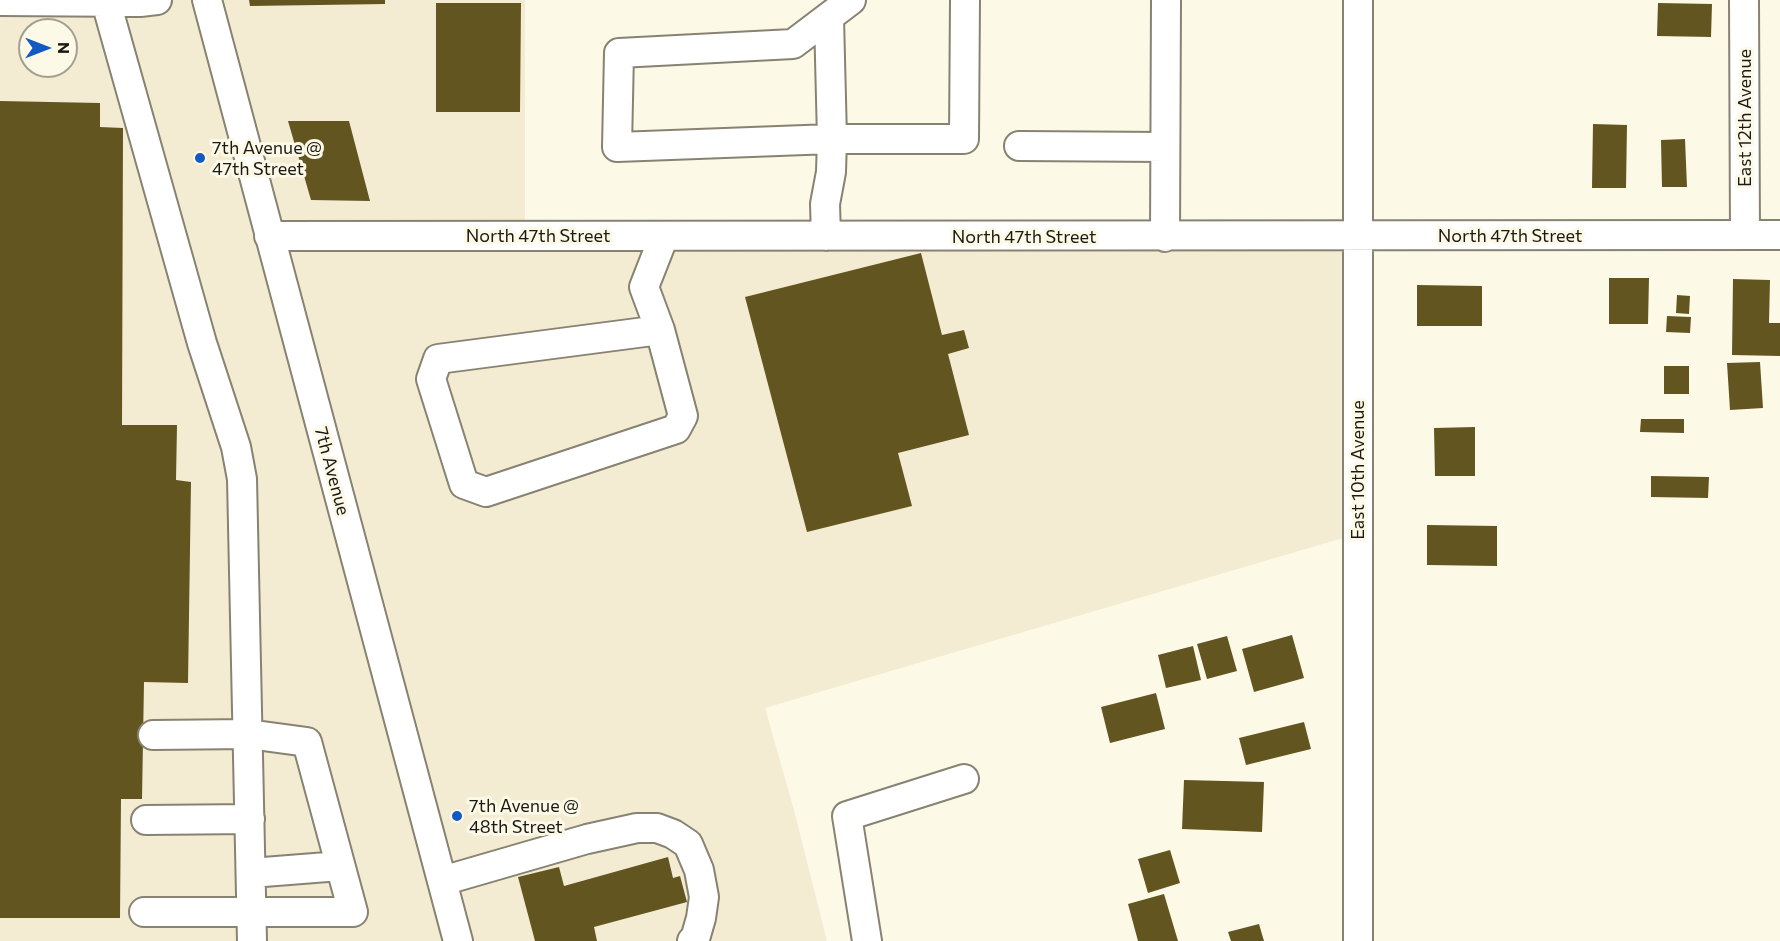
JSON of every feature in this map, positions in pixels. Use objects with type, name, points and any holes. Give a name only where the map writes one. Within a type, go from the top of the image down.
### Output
[{"type":"street","points":[[0,1],[140,3],[157,0]]},
{"type":"street","name":"7th Avenue","points":[[207,0],[458,941]]},
{"type":"street","points":[[850,0],[793,44],[619,53],[617,147],[832,138],[964,139],[965,0]]},
{"type":"street","points":[[1165,237],[1166,0]]},
{"type":"street","name":"East 10th Avenue","points":[[1358,0],[1358,941]]},
{"type":"street","name":"East 12th Avenue","points":[[1744,0],[1745,235]]},
{"type":"street","points":[[106,2],[202,343],[236,447],[242,479],[252,941]]},
{"type":"street","points":[[826,236],[825,204],[831,172],[832,138],[829,18]]},
{"type":"street","points":[[1019,146],[1165,147]]},
{"type":"street","name":"North 47th Street","points":[[269,236],[1780,235]]},
{"type":"street","points":[[660,330],[438,359],[431,379],[464,484],[486,492],[676,429],[683,416],[660,330],[644,287],[664,236]]},
{"type":"street","points":[[144,912],[353,912],[307,742],[248,734],[153,735]]},
{"type":"street","points":[[867,941],[847,816],[964,779]]},
{"type":"street","points":[[146,820],[250,819]]},
{"type":"street","points":[[442,881],[587,839],[637,828],[657,828],[673,834],[688,844],[699,870],[704,897],[701,918],[695,939],[692,941]]},
{"type":"street","points":[[251,873],[340,866]]},
{"type":"shaded area","points":[[0,0],[204,0],[454,941],[0,941]]},
{"type":"shaded area","points":[[208,0],[525,0],[525,230],[270,232]]},
{"type":"shaded area","points":[[278,237],[1363,244],[1360,533],[765,708],[827,941],[469,941]]},
{"type":"building","points":[[249,0],[385,0],[385,4],[250,6]]},
{"type":"building","points":[[436,3],[521,3],[520,112],[436,112]]},
{"type":"building","points":[[1658,3],[1712,4],[1711,37],[1657,36]]},
{"type":"building","points":[[0,101],[100,103],[100,127],[123,128],[122,425],[177,425],[176,480],[191,482],[188,683],[144,682],[142,799],[121,799],[120,918],[0,918]]},
{"type":"building","points":[[288,121],[349,121],[370,201],[311,200]]},
{"type":"building","points":[[1593,124],[1627,125],[1626,188],[1592,188]]},
{"type":"building","points":[[1685,139],[1687,187],[1662,187],[1661,140]]},
{"type":"building","points":[[921,253],[942,335],[964,330],[969,348],[948,354],[969,435],[898,453],[912,506],[807,532],[745,297]]},
{"type":"building","points":[[1609,278],[1649,278],[1648,324],[1609,324]]},
{"type":"building","points":[[1733,279],[1770,280],[1769,323],[1780,323],[1780,356],[1732,355]]},
{"type":"building","points":[[1417,285],[1482,286],[1482,326],[1417,326]]},
{"type":"building","points":[[1677,295],[1690,296],[1689,314],[1676,313]]},
{"type":"building","points":[[1667,316],[1691,317],[1690,333],[1666,332]]},
{"type":"building","points":[[1760,362],[1763,408],[1730,410],[1727,363]]},
{"type":"building","points":[[1664,366],[1689,366],[1689,394],[1664,394]]},
{"type":"building","points":[[1641,419],[1684,419],[1684,433],[1640,432]]},
{"type":"building","points":[[1475,427],[1475,476],[1435,476],[1434,428]]},
{"type":"building","points":[[1651,476],[1709,477],[1708,498],[1651,497]]},
{"type":"building","points":[[1427,525],[1497,526],[1497,566],[1427,565]]},
{"type":"building","points":[[1292,635],[1304,678],[1254,692],[1242,649]]},
{"type":"building","points":[[1227,636],[1237,671],[1207,679],[1197,644]]},
{"type":"building","points":[[1193,646],[1201,680],[1166,688],[1158,655]]},
{"type":"building","points":[[1156,693],[1165,729],[1110,743],[1101,707]]},
{"type":"building","points":[[1304,722],[1311,749],[1246,765],[1239,738]]},
{"type":"building","points":[[1184,780],[1264,782],[1262,832],[1182,829]]},
{"type":"building","points":[[1170,850],[1180,883],[1148,893],[1138,859]]},
{"type":"building","points":[[668,857],[673,878],[680,876],[687,902],[594,927],[597,941],[535,941],[518,877],[559,867],[564,886]]},
{"type":"building","points":[[1164,894],[1178,941],[1138,941],[1128,904]]},
{"type":"building","points":[[1259,924],[1264,941],[1231,941],[1228,932]]},
{"type":"place","name":"7th Avenue @ 47th Street","points":[[200,158]]},
{"type":"place","name":"7th Avenue @ 48th Street","points":[[457,816]]}]
